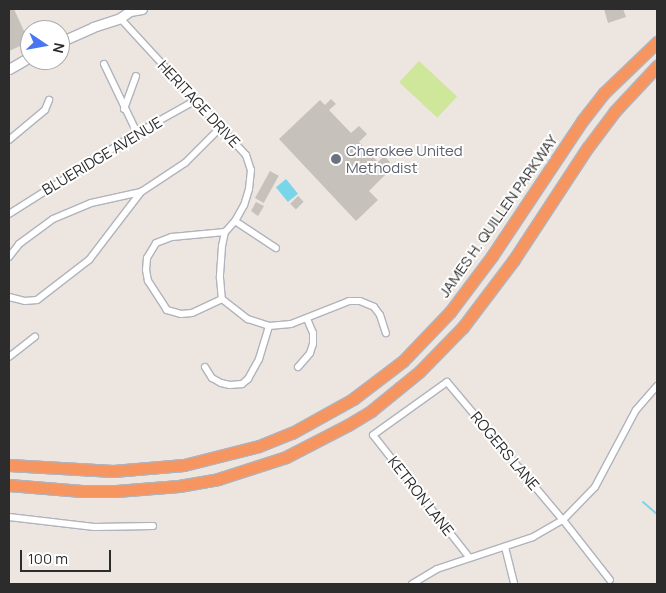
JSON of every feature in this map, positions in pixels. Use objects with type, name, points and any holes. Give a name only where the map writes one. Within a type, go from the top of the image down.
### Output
[{"type":"highway","name":"JAMES H. QUILLEN PARKWAY","points":[[9,464],[113,471],[184,465],[259,446],[292,433],[353,399],[403,361],[450,312],[492,256],[582,121],[604,93],[657,42]]},
{"type":"highway","points":[[9,485],[82,491],[116,491],[179,486],[225,477],[286,457],[348,425],[395,392],[444,349],[484,301],[513,261],[588,146],[615,111],[657,66]]},
{"type":"main road","points":[[70,37],[120,18],[130,12],[142,9]]},
{"type":"main road","points":[[9,69],[20,63]]},
{"type":"street","name":"HERITAGE DRIVE","points":[[120,18],[246,155],[252,170],[244,205],[235,221],[225,232]]},
{"type":"street","points":[[104,64],[137,133]]},
{"type":"street","points":[[124,109],[136,76]]},
{"type":"street","points":[[9,140],[45,110],[49,100]]},
{"type":"street","name":"BLUERIDGE AVENUE","points":[[9,214],[137,133],[196,100]]},
{"type":"street","points":[[9,297],[25,301],[37,300],[89,260],[141,192],[186,163],[220,128]]},
{"type":"street","points":[[9,257],[19,244],[53,220],[91,203],[141,192]]},
{"type":"street","points":[[235,221],[276,248]]},
{"type":"street","points":[[225,232],[220,260],[222,300],[192,313],[181,314],[167,310],[148,281],[146,270],[147,258],[156,243],[172,237],[225,232]]},
{"type":"street","points":[[222,300],[248,319],[269,326],[291,324],[349,301],[360,301],[374,307],[380,315],[386,333]]},
{"type":"street","points":[[298,367],[310,353],[313,344],[313,333],[307,319]]},
{"type":"street","points":[[205,367],[212,378],[221,383],[230,385],[242,384],[248,380],[259,359],[269,326]]},
{"type":"street","points":[[9,357],[35,337]]},
{"type":"street","name":"ROGERS LANE","points":[[373,435],[447,382],[563,520],[610,580]]},
{"type":"street","points":[[412,584],[436,570],[468,557],[533,537],[563,520],[595,487],[636,410],[657,386]]},
{"type":"street","name":"KETRON LANE","points":[[373,435],[468,557]]},
{"type":"street","points":[[9,517],[94,527],[153,526]]},
{"type":"street","points":[[505,547],[514,584]]},
{"type":"green space","points":[[419,61],[457,96],[437,118],[399,82]]},
{"type":"water","points":[[286,179],[298,194],[288,202],[276,187]]},
{"type":"building","points":[[9,9],[14,9],[20,22],[20,46],[9,51]]},
{"type":"building","points":[[604,9],[623,9],[626,17],[608,23]]},
{"type":"building","name":"Cherokee United Methodist","points":[[331,99],[336,104],[329,110],[351,133],[359,126],[367,134],[359,142],[378,162],[384,156],[390,162],[383,169],[387,173],[369,191],[378,200],[356,221],[279,139],[320,100],[325,105]]},
{"type":"building","points":[[270,171],[279,176],[264,203],[255,198]]},
{"type":"building","points":[[298,196],[304,202],[296,209],[290,204]]},
{"type":"building","points":[[256,202],[264,206],[258,216],[251,211]]},
{"type":"waterway","points":[[643,502],[657,514]]},
{"type":"place","name":"Cherokee United Methodist","points":[[336,159]]}]
